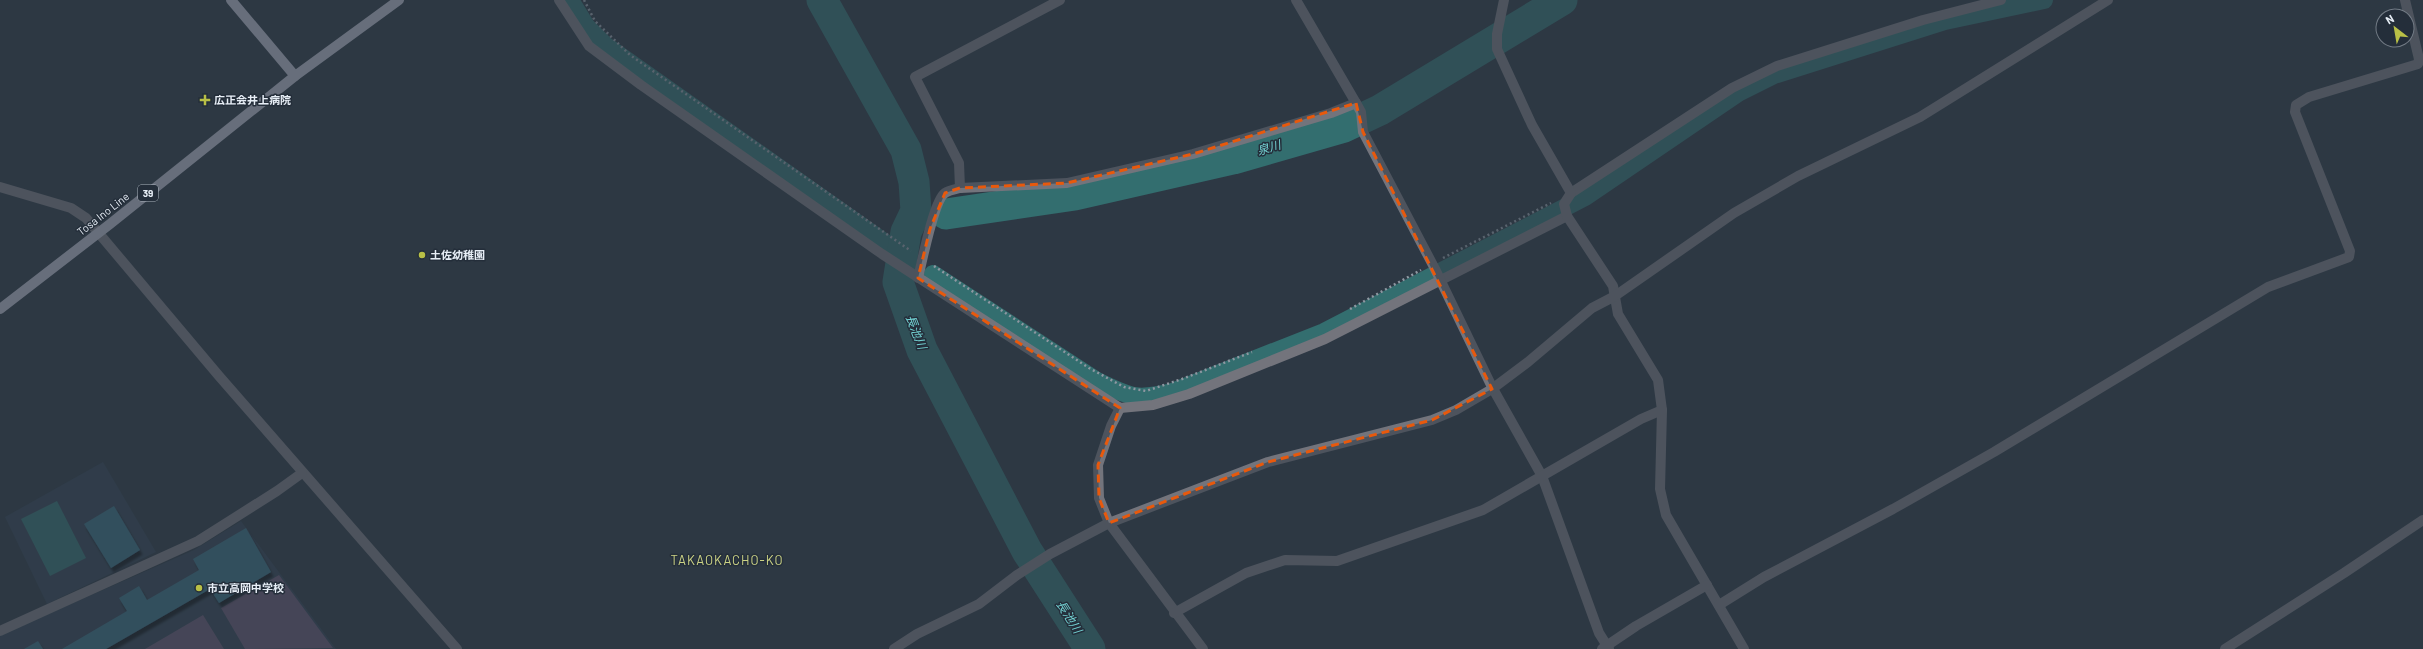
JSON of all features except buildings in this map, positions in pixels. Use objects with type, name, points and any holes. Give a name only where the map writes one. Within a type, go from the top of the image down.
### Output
[{"type":"main road","points":[[231,0],[295,76]]},
{"type":"main road","name":"Tosa Ino Line","points":[[0,309],[295,76],[396,1]]},
{"type":"street","points":[[559,0],[589,46],[882,254],[1120,408],[1153,406],[1189,394],[1325,339],[1436,273],[1565,210],[1570,193],[1732,88],[1777,66],[1923,20],[2001,0]]},
{"type":"street","points":[[960,188],[959,163],[914,77],[1060,0]]},
{"type":"street","points":[[1296,0],[1361,112],[1362,127],[1436,273],[1492,389],[1542,476],[1599,633],[1606,648],[1636,626],[1707,585]]},
{"type":"street","points":[[1504,0],[1497,34],[1497,49],[1532,125],[1570,193]]},
{"type":"street","points":[[894,649],[917,634],[979,604],[1018,575],[1050,554],[1109,523],[1268,462],[1432,420],[1456,410],[1492,389],[1528,362],[1592,308],[1614,296],[1734,213],[1798,176],[1920,117],[2108,0]]},
{"type":"street","points":[[1719,605],[1764,577],[1893,509],[1994,452],[2268,287],[2349,257],[2350,251],[2295,112],[2296,105],[2310,97],[2418,64],[2419,59],[2405,0]]},
{"type":"street","points":[[914,275],[922,259],[939,201],[945,193],[960,188],[1067,183],[1193,154],[1323,115],[1356,103]]},
{"type":"street","points":[[0,187],[71,208],[86,218],[302,473],[457,649]]},
{"type":"street","points":[[1565,210],[1613,286],[1618,314],[1658,380],[1662,410],[1660,489],[1666,515],[1744,649]]},
{"type":"street","points":[[1120,408],[1098,465],[1099,498],[1109,523],[1174,613],[1203,649]]},
{"type":"street","points":[[1174,613],[1246,573],[1285,560],[1337,561],[1483,510],[1641,419],[1662,410]]},
{"type":"street","points":[[0,631],[198,541],[277,491],[302,473]]},
{"type":"street","points":[[2225,649],[2344,573],[2423,520]]},
{"type":"path","points":[[584,0],[595,21],[630,55],[856,210],[883,232],[922,259],[1089,368],[1124,387],[1146,391],[1182,379],[1256,350]]},
{"type":"path","points":[[1346,311],[1436,273],[1570,193]]},
{"type":"highlighted area","points":[[1356,103],[1363,132],[1492,389],[1432,420],[1268,462],[1109,523],[1099,498],[1098,465],[1120,408],[918,278],[930,229],[945,193],[960,188],[1067,183],[1193,154]]},
{"type":"shaded area","points":[[103,462],[156,552],[47,604],[5,517]]},
{"type":"shaded area","points":[[57,501],[86,558],[50,576],[21,519]]},
{"type":"shaded area","name":"市立高岡中学校","points":[[241,521],[336,649],[0,649],[0,635],[194,550]]},
{"type":"shaded area","points":[[279,575],[333,648],[245,649],[221,608]]},
{"type":"shaded area","points":[[203,615],[224,649],[145,649]]},
{"type":"waterway","points":[[570,0],[586,26],[605,45],[908,259]]},
{"type":"waterway","name":"長池川","points":[[822,0],[906,150],[914,182],[916,211],[906,232],[898,282],[922,350],[1027,551],[1090,649]]},
{"type":"waterway","name":"泉川","points":[[946,214],[1075,195],[1233,159],[1344,127],[1380,110],[1562,0]]},
{"type":"waterway","points":[[933,274],[1097,381],[1133,396],[1141,397],[1160,395],[1172,392],[1324,332],[1585,197],[1738,93],[1774,75],[1945,21],[2044,0]]},
{"type":"place","name":"広正会井上病院","points":[[205,100]]},
{"type":"place","name":"土佐幼稚園","points":[[422,255]]},
{"type":"place","name":"市立高岡中学校","points":[[199,588]]},
{"type":"district","name":"TAKAOKACHO-KO","points":[[727,560]]}]
